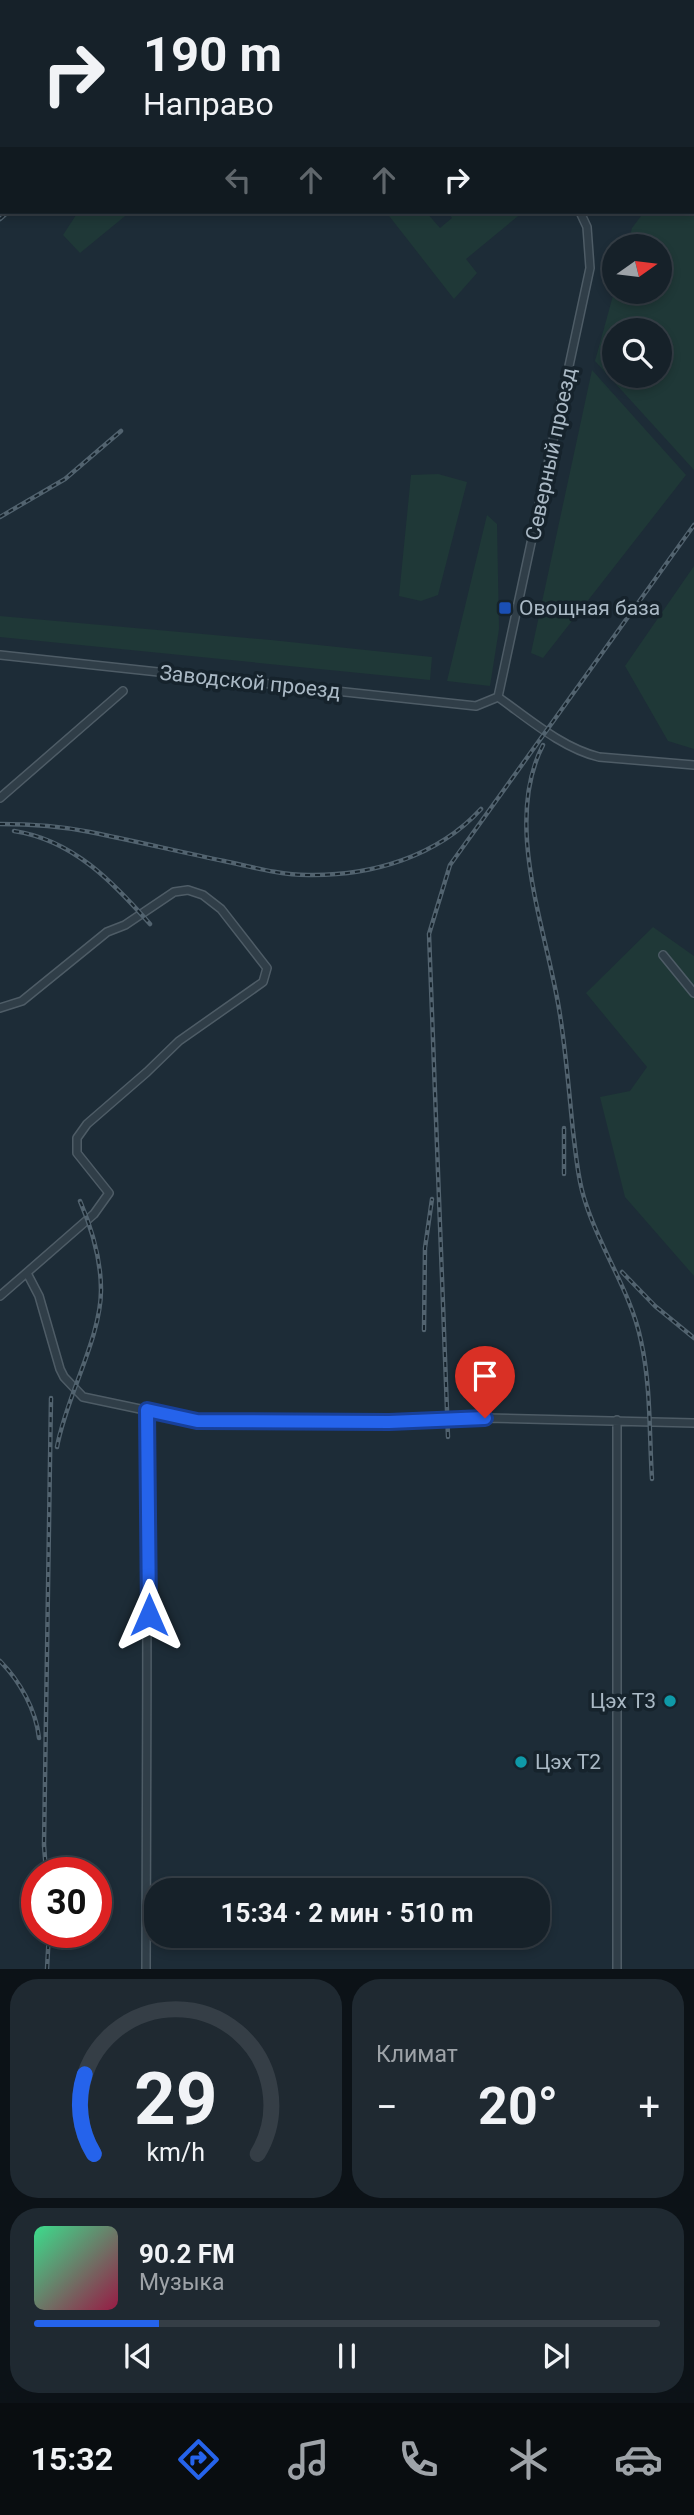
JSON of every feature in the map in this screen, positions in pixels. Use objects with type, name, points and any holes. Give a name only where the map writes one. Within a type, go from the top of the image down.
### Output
[{"type":"street","name":"Северный проезд","points":[[498,696],[590,268],[587,227],[581,214]]},
{"type":"street","name":"Заводской проезд","points":[[0,655],[476,706],[498,696]]},
{"type":"street","points":[[0,798],[123,691]]},
{"type":"street","points":[[498,696],[546,731],[584,753],[599,757],[694,765]]},
{"type":"street","points":[[0,1008],[22,1001],[107,932],[125,925],[174,892],[188,890],[203,895],[222,909],[267,968],[263,982],[178,1041],[87,1124],[77,1138],[76,1153],[109,1194],[94,1214],[0,1296]]},
{"type":"street","points":[[663,955],[694,993]]},
{"type":"street","points":[[27,1273],[40,1296],[64,1377],[83,1397],[197,1421],[389,1422],[485,1418],[694,1423]]},
{"type":"street","points":[[146,1969],[146,1715],[149,1641],[147,1410]]},
{"type":"street","points":[[617,1420],[617,1969]]},
{"type":"green space","points":[[77,214],[128,214],[80,253],[63,235]]},
{"type":"green space","points":[[388,214],[428,214],[440,228],[452,218],[449,214],[521,214],[466,259],[477,273],[454,299]]},
{"type":"green space","points":[[642,214],[694,214],[694,470],[620,388],[672,388],[672,318],[607,318],[611,304],[672,304],[672,234],[630,234]]},
{"type":"green space","points":[[602,336],[602,369],[595,361]]},
{"type":"green space","points":[[592,370],[602,381],[602,388],[608,388],[686,475],[543,658],[531,653]]},
{"type":"green space","points":[[438,474],[467,482],[438,595],[421,601],[399,596],[411,475]]},
{"type":"green space","points":[[487,515],[497,524],[499,629],[490,686],[447,681]]},
{"type":"green space","points":[[694,566],[694,749],[668,741],[625,666]]},
{"type":"green space","points":[[0,616],[432,657],[430,680],[0,637]]},
{"type":"green space","points":[[653,927],[694,956],[694,1276],[625,1197],[600,1097],[630,1091],[647,1067],[586,993]]},
{"type":"railway","points":[[0,219],[6,214]]},
{"type":"railway","points":[[0,517],[65,479],[121,431]]},
{"type":"railway","points":[[448,1437],[429,934],[450,865],[694,525]]},
{"type":"railway","points":[[543,745],[531,776],[527,809],[527,844],[532,879],[560,1015],[581,1186],[592,1221],[630,1306],[641,1341],[648,1392],[652,1479]]},
{"type":"railway","points":[[0,824],[79,830],[276,872],[298,875],[332,874],[379,867],[424,851],[464,826],[481,809]]},
{"type":"railway","points":[[14,831],[55,843],[73,853],[106,878],[150,924]]},
{"type":"railway","points":[[564,1128],[564,1174]]},
{"type":"railway","points":[[424,1330],[425,1248],[432,1199]]},
{"type":"railway","points":[[57,1447],[95,1328],[101,1290],[98,1256],[80,1201]]},
{"type":"railway","points":[[622,1272],[655,1306],[694,1338]]},
{"type":"railway","points":[[45,1857],[51,1398]]},
{"type":"railway","points":[[0,1661],[26,1696],[39,1738]]},
{"type":"railway","points":[[47,1969],[48,1948]]},
{"type":"place","name":"Овощная база","points":[[505,608]]},
{"type":"place","name":"Цэх Т3","points":[[670,1701]]},
{"type":"place","name":"Цэх Т2","points":[[521,1762]]},
{"type":"route","points":[[149,1615],[147,1410],[197,1421],[389,1422],[485,1418]]}]
